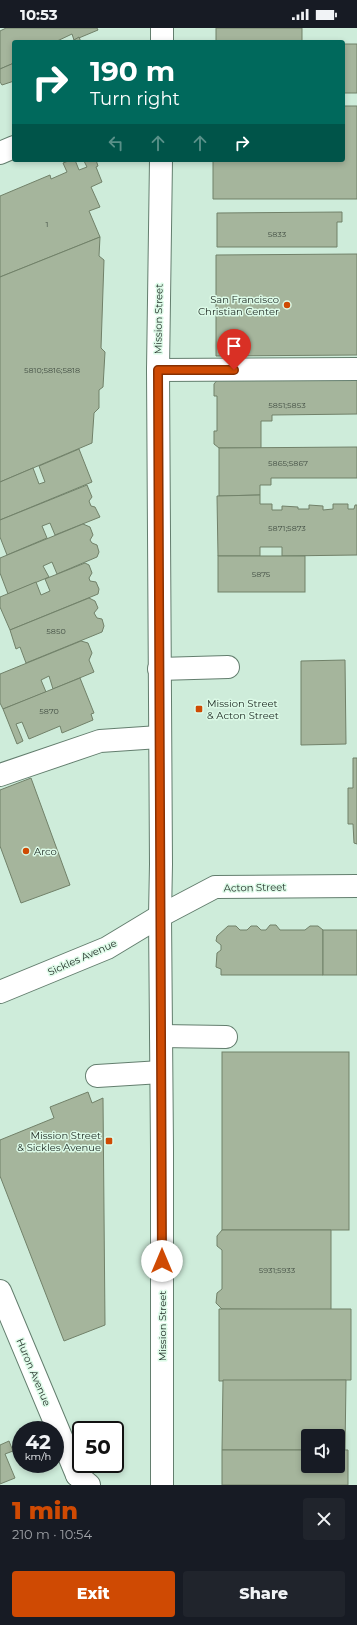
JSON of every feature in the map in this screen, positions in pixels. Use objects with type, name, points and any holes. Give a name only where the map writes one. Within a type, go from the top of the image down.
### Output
[{"type":"main road","points":[[162,28],[162,40]]},
{"type":"main road","points":[[0,153],[12,148]]},
{"type":"main road","name":"Mission Street","points":[[161,162],[158,370],[159,737],[161,864],[162,1485]]},
{"type":"main road","points":[[158,370],[357,369]]},
{"type":"main road","points":[[159,669],[228,667]]},
{"type":"main road","points":[[0,775],[100,741],[159,737]]},
{"type":"main road","name":"Acton Street","points":[[160,916],[216,887],[357,886]]},
{"type":"main road","name":"Sickles Avenue","points":[[0,992],[107,948],[160,916]]},
{"type":"main road","points":[[161,1036],[226,1037]]},
{"type":"main road","points":[[97,1076],[161,1072]]},
{"type":"main road","name":"Huron Avenue","points":[[0,1290],[82,1482]]},
{"type":"building","points":[[6,28],[97,28],[98,30],[74,40],[72,34],[59,40],[12,40],[12,64],[0,69],[0,31]]},
{"type":"building","points":[[216,28],[302,28],[302,40],[216,40]]},
{"type":"building","points":[[345,44],[357,44],[357,93],[345,93]]},
{"type":"building","points":[[12,64],[12,82],[2,85],[0,82],[0,69]]},
{"type":"building","points":[[345,106],[357,106],[357,199],[213,199],[213,162],[345,162]]},
{"type":"building","points":[[76,162],[79,170],[87,167],[84,162],[97,162],[98,166],[96,167],[102,182],[91,187],[100,207],[89,211],[100,237],[0,277],[0,196],[50,175],[51,179],[67,172],[63,163]]},
{"type":"building","points":[[342,212],[342,222],[337,222],[337,247],[217,247],[217,213]]},
{"type":"building","points":[[100,237],[99,256],[104,260],[101,348],[105,352],[103,387],[99,390],[99,408],[94,413],[92,443],[0,482],[0,277]]},
{"type":"building","name":"San Francisco Christian Center","points":[[357,254],[357,355],[216,356],[216,255]]},
{"type":"building","points":[[357,377],[357,414],[272,415],[272,421],[261,421],[261,448],[219,448],[214,444],[214,431],[217,431],[217,396],[214,396],[214,384],[219,378]]},
{"type":"building","points":[[357,447],[357,478],[271,478],[271,485],[260,485],[260,495],[219,496],[219,448]]},
{"type":"building","points":[[79,449],[92,482],[0,520],[0,482],[33,468],[39,484],[45,482],[39,466]]},
{"type":"building","points":[[87,485],[92,497],[89,501],[91,506],[95,507],[100,517],[55,535],[50,523],[42,526],[47,538],[7,555],[0,537],[0,520]]},
{"type":"building","points":[[260,495],[260,504],[272,504],[272,510],[282,510],[282,506],[298,507],[298,509],[309,509],[309,505],[323,506],[323,510],[333,509],[333,504],[348,504],[348,509],[354,509],[355,505],[357,505],[357,555],[282,556],[282,547],[260,547],[260,556],[218,556],[217,496]]},
{"type":"building","points":[[83,524],[90,527],[93,535],[90,540],[92,543],[97,545],[99,552],[97,557],[57,574],[52,562],[43,566],[49,577],[8,594],[0,573],[0,558]]},
{"type":"building","points":[[218,556],[305,556],[305,592],[218,592]]},
{"type":"building","points":[[85,563],[89,565],[92,573],[89,578],[90,581],[96,582],[99,589],[98,594],[10,630],[0,607],[0,597],[36,582],[41,595],[50,591],[45,579]]},
{"type":"building","points":[[89,598],[95,601],[98,608],[94,613],[97,618],[102,619],[104,626],[102,632],[26,663],[20,647],[16,649],[10,630]]},
{"type":"building","points":[[81,641],[88,643],[92,653],[89,660],[94,672],[53,689],[49,676],[41,680],[46,692],[3,709],[0,703],[0,674]]},
{"type":"building","points":[[345,660],[346,744],[301,745],[301,661]]},
{"type":"building","points":[[80,678],[94,713],[91,714],[93,720],[62,733],[60,726],[29,739],[22,722],[16,724],[23,741],[17,744],[3,709]]},
{"type":"building","points":[[353,758],[357,758],[357,844],[354,843],[353,824],[348,824],[348,788],[353,788]]},
{"type":"building","points":[[31,778],[70,885],[21,903],[0,846],[0,790]]},
{"type":"building","points":[[270,925],[276,925],[280,930],[305,930],[310,926],[318,926],[323,930],[323,975],[221,975],[221,969],[216,967],[217,953],[221,950],[221,945],[216,941],[217,936],[228,926],[236,926],[240,930],[247,930],[251,926],[257,926],[261,930],[266,930]]},
{"type":"building","points":[[323,930],[357,930],[357,975],[323,975]]},
{"type":"building","points":[[222,1052],[349,1052],[349,1230],[222,1230]]},
{"type":"building","points":[[88,1092],[92,1103],[103,1098],[105,1325],[64,1341],[0,1176],[0,1140],[54,1118],[50,1107]]},
{"type":"building","points":[[222,1230],[331,1230],[331,1310],[222,1309],[216,1303],[217,1293],[222,1289],[222,1250],[217,1246],[217,1236]]},
{"type":"building","points":[[219,1309],[351,1309],[351,1380],[219,1381]]},
{"type":"building","points":[[223,1380],[346,1380],[345,1450],[345,1429],[301,1429],[301,1450],[222,1450]]},
{"type":"building","points":[[9,1441],[12,1451],[5,1454],[15,1478],[0,1484],[0,1445]]},
{"type":"building","points":[[222,1450],[301,1450],[301,1473],[345,1473],[345,1450],[348,1450],[348,1485],[222,1485]]},
{"type":"place","name":"San Francisco Christian Center","points":[[287,305]]},
{"type":"place","name":"Mission Street & Acton Street","points":[[199,709]]},
{"type":"place","name":"Arco","points":[[26,851]]},
{"type":"place","name":"Mission Street & Sickles Avenue","points":[[109,1141]]},
{"type":"route","points":[[162,1261],[158,370],[234,370]]}]
